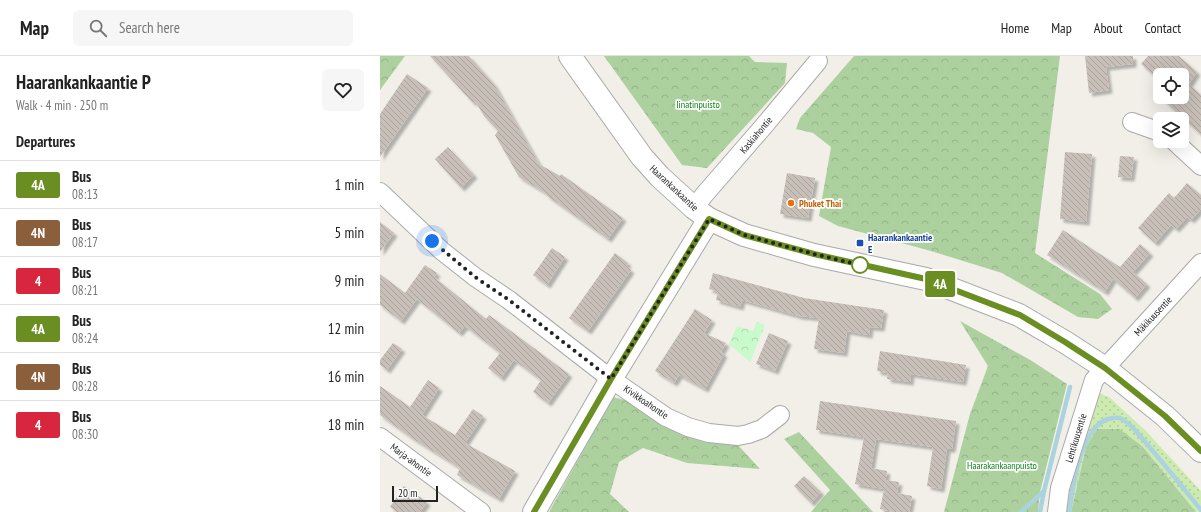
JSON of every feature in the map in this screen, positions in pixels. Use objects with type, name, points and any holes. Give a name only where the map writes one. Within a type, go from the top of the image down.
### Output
[{"type":"street","name":"Haarankankaantie","points":[[570,56],[642,157],[660,177],[702,214],[744,235],[814,254],[926,279],[1020,315],[1105,368],[1165,416],[1201,451]]},
{"type":"street","name":"Kaskiahontie","points":[[534,512],[611,379],[702,214],[704,195],[818,61]]},
{"type":"street","points":[[1132,122],[1153,130]]},
{"type":"street","points":[[1182,148],[1201,166]]},
{"type":"street","name":"Kivikkoahontie","points":[[380,192],[448,255],[475,277],[509,300],[611,379],[666,417],[688,427],[709,433],[738,436],[762,429],[780,415]]},
{"type":"street","name":"Mäkikuusentie","points":[[1105,368],[1201,263]]},
{"type":"street","name":"Lehtikuusentie","points":[[1057,512],[1060,488],[1094,380],[1105,368]]},
{"type":"street","name":"Marja-ahontie","points":[[380,437],[481,512]]},
{"type":"green space","points":[[380,56],[405,56],[380,90]]},
{"type":"green space","name":"Iinatinpuisto","points":[[604,56],[749,56],[755,62],[787,63],[785,83],[707,168],[682,165]]},
{"type":"green space","points":[[854,56],[1060,56],[1035,253],[1100,294],[1112,309],[1098,319],[1078,317],[1002,273],[931,251],[838,226],[819,216],[831,147],[813,133],[796,129],[800,118]]},
{"type":"green space","name":"Haarakankaanpuisto","points":[[960,321],[1032,361],[1067,384],[1040,492],[1038,512],[944,512],[970,414],[988,366]]},
{"type":"green space","points":[[757,322],[765,325],[750,362],[729,344],[737,326],[753,331]]},
{"type":"green space","points":[[1101,394],[1109,397],[1146,431],[1201,491],[1201,512],[1196,512],[1143,447],[1120,429],[1086,447],[1071,512],[1066,512],[1068,489],[1097,395]]},
{"type":"green space","points":[[613,397],[632,402],[737,444],[760,469],[687,463],[643,448],[619,462],[610,494],[629,512],[549,512]]},
{"type":"green space","points":[[1097,429],[1120,429],[1143,447],[1196,512],[1071,512],[1086,447]]},
{"type":"green space","points":[[799,432],[873,512],[811,512],[830,490],[784,439]]},
{"type":"building","points":[[430,56],[469,56],[494,84],[539,164],[560,176],[561,174],[623,218],[608,239],[546,195],[547,194],[519,177],[495,135],[498,131],[484,116],[475,101],[473,103]]},
{"type":"building","points":[[1085,56],[1133,56],[1133,64],[1106,67],[1109,90],[1089,93]]},
{"type":"building","points":[[1148,56],[1179,56],[1197,72],[1189,84],[1189,68],[1153,68],[1153,75],[1141,64]]},
{"type":"building","points":[[407,74],[428,88],[380,157],[380,114]]},
{"type":"building","points":[[1189,84],[1201,95],[1201,135],[1189,124],[1189,112],[1176,112],[1168,104],[1189,104]]},
{"type":"building","points":[[448,147],[474,175],[461,188],[435,159]]},
{"type":"building","points":[[1065,152],[1092,154],[1086,222],[1060,219]]},
{"type":"building","points":[[1120,156],[1134,157],[1131,178],[1118,177]]},
{"type":"building","points":[[787,173],[815,178],[808,218],[780,214]]},
{"type":"building","points":[[1187,183],[1201,195],[1201,209],[1191,220],[1187,217],[1176,229],[1171,225],[1155,243],[1138,228],[1169,193],[1174,198]]},
{"type":"building","points":[[380,222],[394,233],[380,252]]},
{"type":"building","points":[[1063,230],[1120,267],[1140,244],[1150,253],[1133,272],[1147,284],[1135,298],[1113,279],[1105,292],[1047,255]]},
{"type":"building","points":[[552,248],[565,257],[547,285],[533,275]]},
{"type":"building","points":[[615,253],[628,263],[626,266],[631,270],[588,331],[569,318]]},
{"type":"building","points":[[425,265],[437,273],[434,277],[486,319],[489,315],[569,374],[548,403],[533,392],[541,380],[514,360],[501,378],[488,368],[500,353],[465,326],[459,333],[417,299],[401,321],[380,305],[380,274],[405,293]]},
{"type":"building","points":[[713,273],[804,298],[884,310],[881,328],[870,327],[869,335],[847,331],[844,353],[814,349],[819,318],[799,316],[742,300],[740,307],[716,300],[718,292],[709,289]]},
{"type":"building","points":[[695,309],[712,320],[704,333],[726,343],[721,352],[724,354],[705,389],[679,375],[674,383],[655,371]]},
{"type":"building","points":[[769,333],[788,341],[775,371],[756,364]]},
{"type":"building","points":[[393,343],[402,349],[387,370],[380,365],[380,360]]},
{"type":"building","points":[[880,351],[966,365],[963,382],[911,374],[910,382],[887,379],[888,373],[877,371]]},
{"type":"building","points":[[428,380],[439,388],[422,415],[455,435],[473,409],[483,416],[465,443],[515,471],[499,499],[457,475],[460,468],[412,438],[380,415],[380,386],[410,407]]},
{"type":"building","points":[[820,401],[956,421],[952,449],[947,449],[941,489],[927,486],[933,447],[876,439],[871,468],[887,471],[884,489],[855,484],[864,437],[816,430]]},
{"type":"building","points":[[804,476],[821,492],[811,503],[794,486]]},
{"type":"building","points":[[886,480],[899,482],[897,493],[912,496],[909,512],[894,512],[880,509]]},
{"type":"building","points":[[404,486],[427,502],[420,512],[397,512],[390,507]]},
{"type":"waterway","points":[[1040,512],[1070,387]]},
{"type":"waterway","points":[[1069,512],[1076,474],[1084,446],[1098,425],[1108,419],[1115,418],[1123,419],[1133,428],[1201,510]]},
{"type":"waterway","points":[[1021,512],[1044,491]]},
{"type":"bus line","name":"4A","points":[[534,512],[611,379],[709,219],[744,235],[814,254],[926,279],[1020,315],[1105,368],[1165,416],[1201,451]]},
{"type":"place","name":"Phuket Thai","points":[[791,203]]},
{"type":"place","name":"Haarankankaantie E","points":[[860,243]]},
{"type":"route","points":[[432,241],[442,251],[475,277],[509,300],[611,379],[709,219],[744,235],[860,265]]}]
